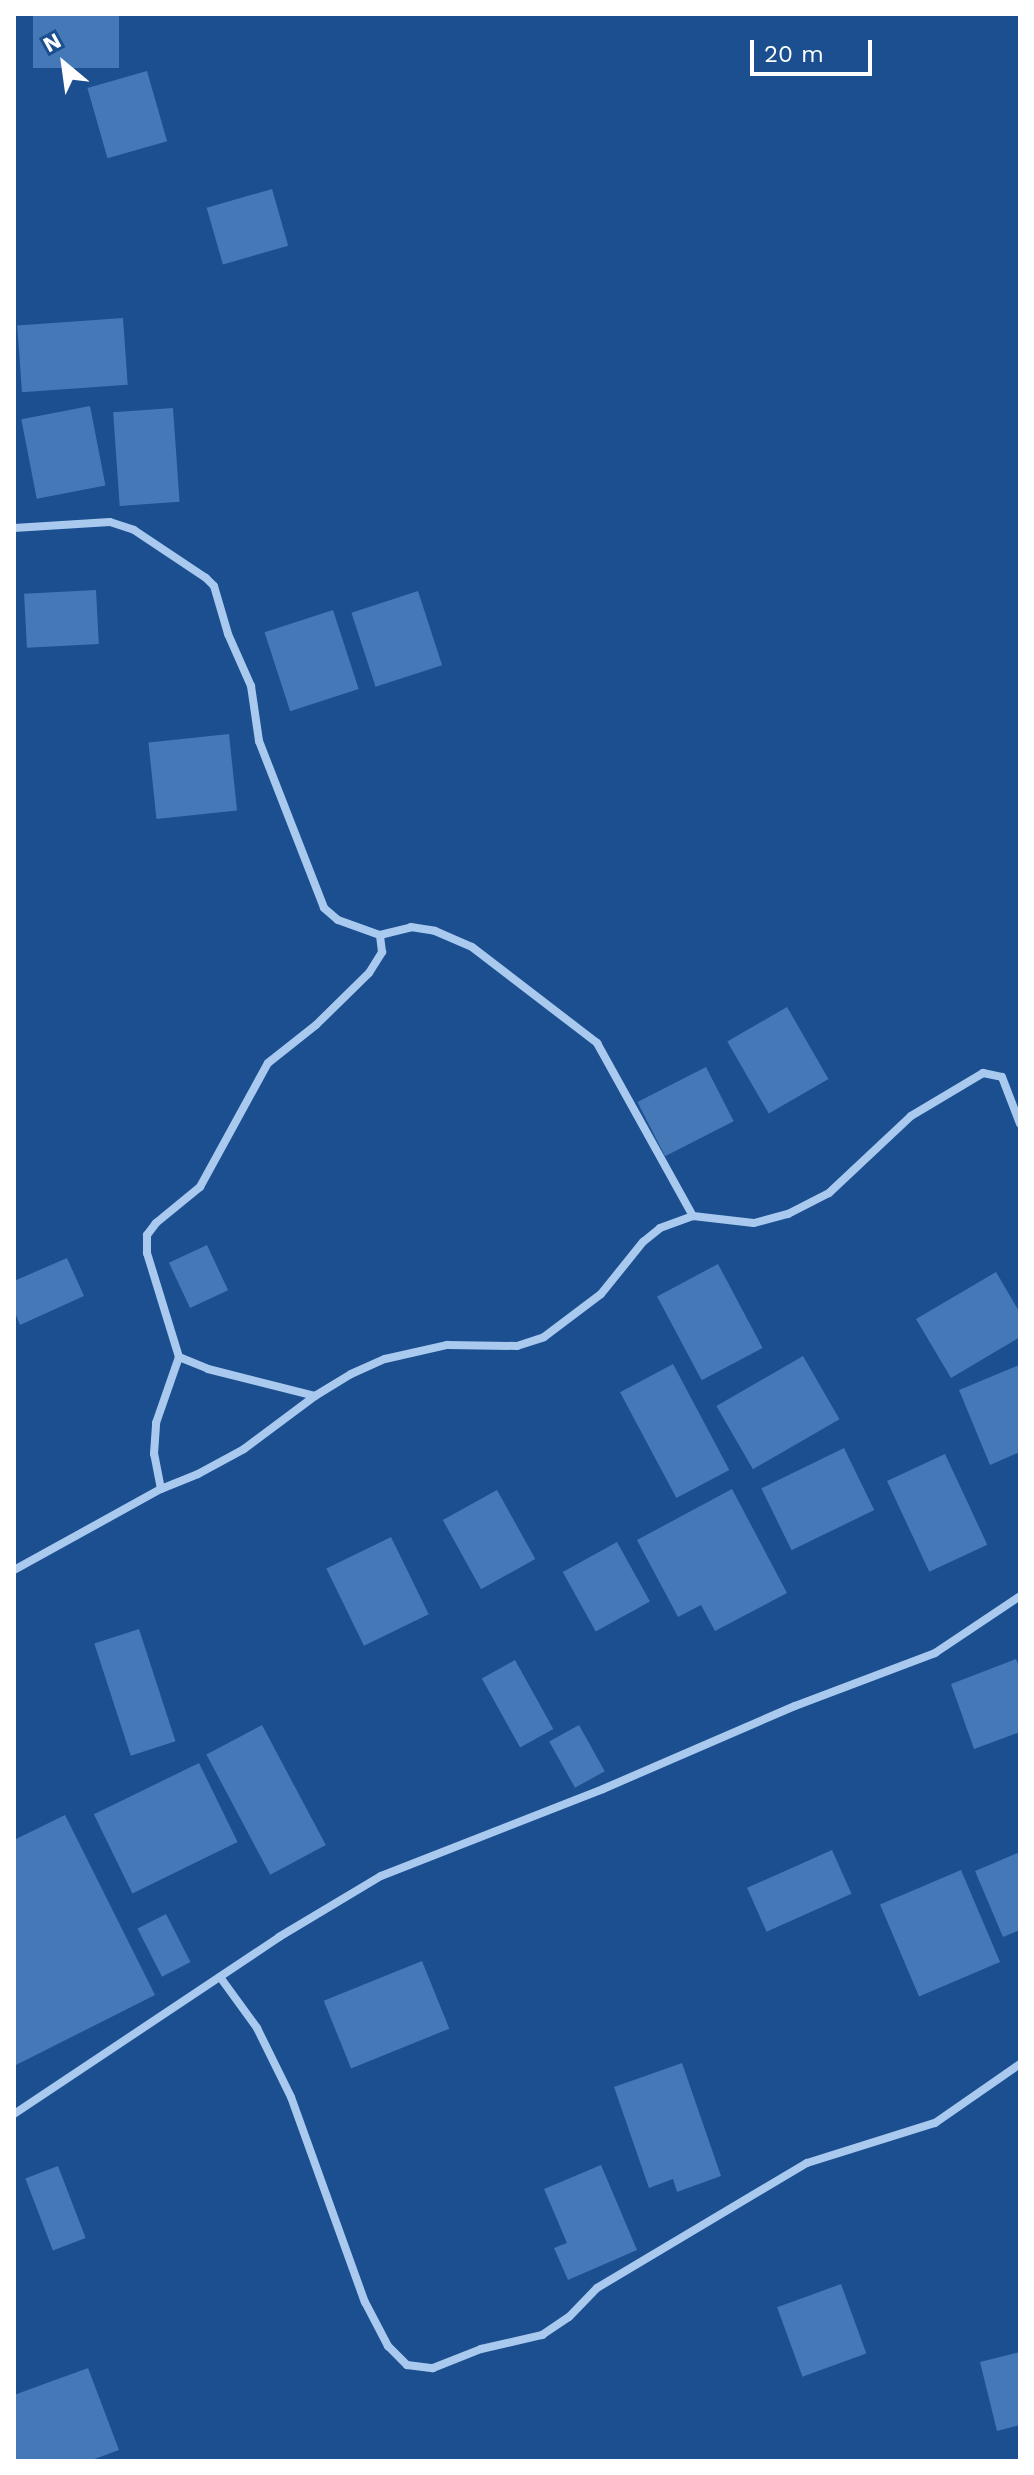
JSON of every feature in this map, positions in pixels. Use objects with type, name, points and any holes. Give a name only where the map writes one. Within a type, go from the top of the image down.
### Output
[{"type":"street","points":[[14,528],[110,522],[134,530],[191,566],[214,586],[228,634],[251,686],[259,741],[324,908],[338,920],[380,935],[392,929],[411,927],[435,931],[472,947],[505,968],[597,1043],[693,1216]]},
{"type":"street","points":[[161,1489],[154,1454],[156,1423],[179,1357],[147,1253],[147,1235],[156,1223],[200,1187],[268,1063],[316,1025],[369,973],[382,952],[380,935]]},
{"type":"street","points":[[14,1570],[161,1489],[198,1474],[244,1449],[315,1396],[351,1374],[412,1352],[447,1345],[517,1346],[544,1337],[601,1294],[643,1242],[660,1228],[693,1216],[754,1223],[788,1214],[829,1193],[911,1116],[983,1073],[1002,1077],[1020,1124]]},
{"type":"street","points":[[179,1357],[208,1369],[315,1396]]},
{"type":"street","points":[[14,2114],[220,1977],[381,1876],[603,1789],[795,1706],[935,1653],[1020,1596]]},
{"type":"street","points":[[220,1977],[257,2028],[291,2097],[365,2302],[388,2346],[407,2365],[433,2368],[481,2349],[542,2335],[569,2317],[597,2288],[807,2163],[935,2123],[1020,2064]]},
{"type":"building","points":[[33,14],[119,14],[119,68],[33,68]]},
{"type":"building","points":[[147,71],[167,141],[108,158],[87,88]]},
{"type":"building","points":[[272,189],[288,246],[223,264],[207,208]]},
{"type":"building","points":[[123,318],[128,385],[22,392],[17,325]]},
{"type":"building","points":[[90,406],[105,486],[37,499],[21,419]]},
{"type":"building","points":[[173,408],[180,502],[120,506],[113,412]]},
{"type":"building","points":[[96,590],[99,644],[27,648],[24,594]]},
{"type":"building","points":[[418,591],[442,665],[376,687],[351,613]]},
{"type":"building","points":[[333,610],[359,689],[290,711],[265,632]]},
{"type":"building","points":[[229,734],[237,811],[156,819],[148,742]]},
{"type":"building","points":[[787,1007],[829,1079],[769,1113],[727,1042]]},
{"type":"building","points":[[706,1067],[734,1121],[665,1156],[637,1102]]},
{"type":"building","points":[[207,1245],[228,1290],[190,1308],[169,1263]]},
{"type":"building","points":[[67,1258],[84,1296],[20,1325],[14,1310],[14,1281]]},
{"type":"building","points":[[718,1264],[763,1348],[702,1380],[657,1296]]},
{"type":"building","points":[[996,1272],[1020,1313],[1020,1337],[951,1378],[916,1319]]},
{"type":"building","points":[[803,1356],[839,1419],[753,1469],[716,1406]]},
{"type":"building","points":[[673,1364],[729,1470],[676,1498],[620,1392]]},
{"type":"building","points":[[1019,1365],[1020,1452],[990,1465],[959,1390]]},
{"type":"building","points":[[844,1448],[874,1510],[792,1550],[761,1488]]},
{"type":"building","points":[[945,1454],[987,1545],[929,1572],[887,1481]]},
{"type":"building","points":[[732,1489],[787,1593],[715,1631],[701,1605],[678,1617],[637,1540]]},
{"type":"building","points":[[497,1490],[535,1559],[481,1589],[443,1520]]},
{"type":"building","points":[[391,1537],[429,1614],[364,1646],[326,1569]]},
{"type":"building","points":[[617,1542],[650,1601],[596,1632],[563,1572]]},
{"type":"building","points":[[139,1629],[175,1741],[131,1756],[94,1644]]},
{"type":"building","points":[[1016,1659],[1020,1668],[1020,1732],[974,1749],[951,1684]]},
{"type":"building","points":[[515,1660],[553,1729],[520,1748],[482,1678]]},
{"type":"building","points":[[262,1725],[326,1845],[270,1875],[206,1755]]},
{"type":"building","points":[[579,1725],[605,1771],[575,1788],[549,1741]]},
{"type":"building","points":[[199,1763],[238,1842],[132,1893],[94,1814]]},
{"type":"building","points":[[65,1815],[155,1995],[14,2066],[14,1840]]},
{"type":"building","points":[[832,1850],[852,1894],[767,1932],[747,1888]]},
{"type":"building","points":[[1020,1852],[1020,1930],[1003,1937],[975,1871]]},
{"type":"building","points":[[961,1870],[1000,1962],[919,1996],[880,1904]]},
{"type":"building","points":[[166,1914],[191,1962],[162,1977],[137,1929]]},
{"type":"building","points":[[422,1961],[449,2029],[351,2068],[324,2001]]},
{"type":"building","points":[[682,2063],[721,2176],[677,2192],[673,2179],[649,2188],[614,2087]]},
{"type":"building","points":[[601,2165],[637,2250],[568,2280],[554,2248],[567,2243],[544,2189]]},
{"type":"building","points":[[58,2166],[86,2238],[53,2250],[25,2179]]},
{"type":"building","points":[[841,2284],[866,2354],[802,2377],[777,2307]]},
{"type":"building","points":[[1020,2352],[1020,2425],[997,2431],[980,2362]]},
{"type":"building","points":[[88,2368],[119,2450],[89,2461],[14,2461],[14,2395]]}]
